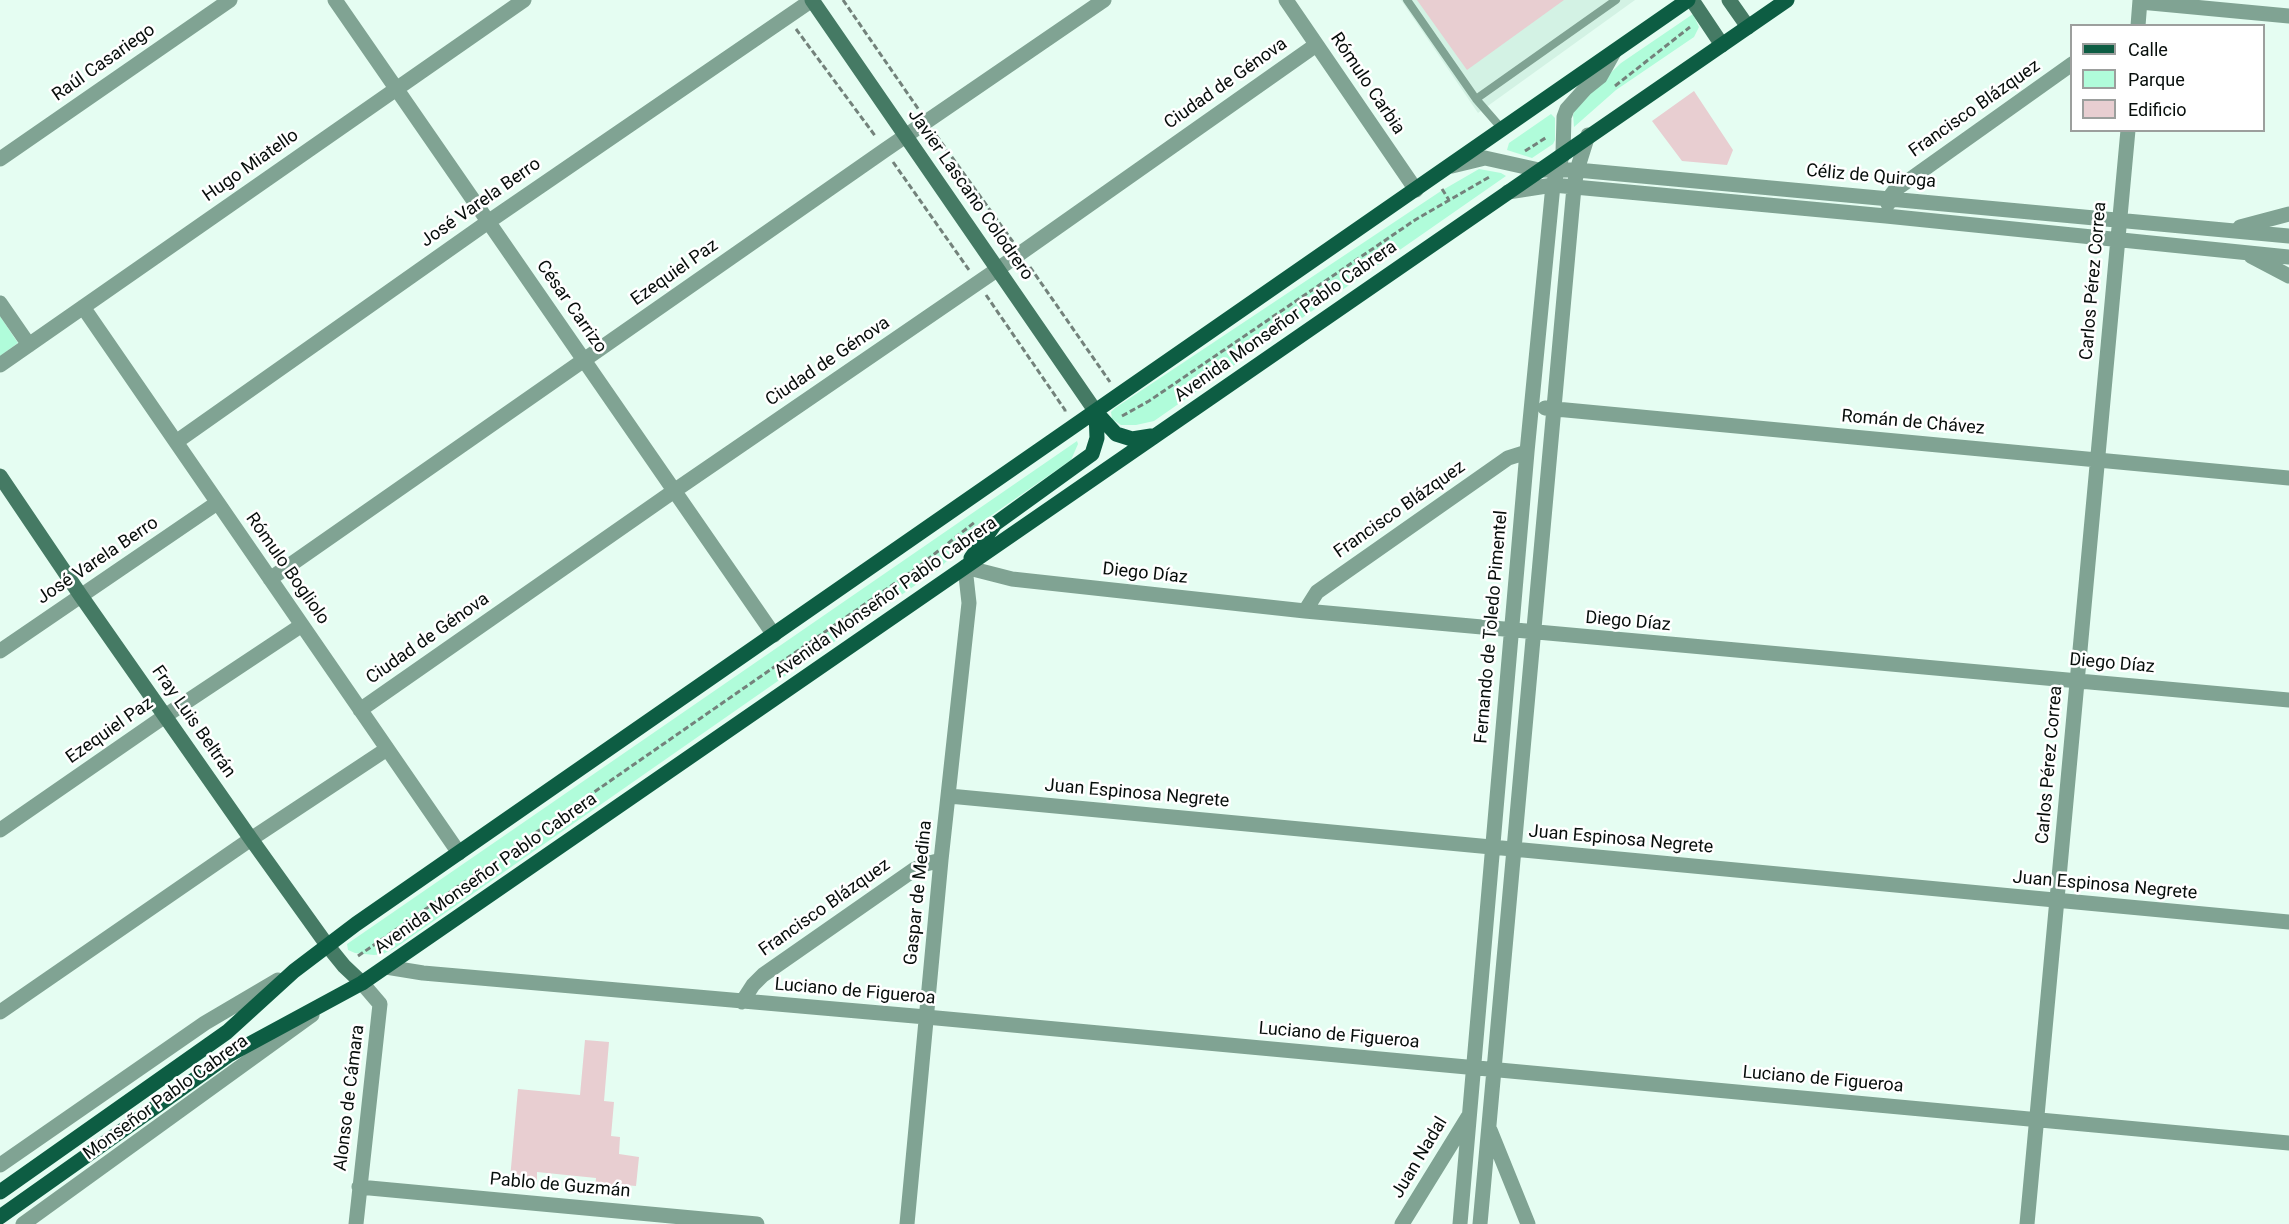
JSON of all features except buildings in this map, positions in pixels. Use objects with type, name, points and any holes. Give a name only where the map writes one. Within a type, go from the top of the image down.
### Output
[{"type":"main road","name":"Javier Lascano Colodrero","points":[[812,0],[1096,412]]},
{"type":"main road","points":[[1690,0],[1722,45]]},
{"type":"main road","name":"Avenida Monseñor Pablo Cabrera","points":[[0,1192],[227,1032],[294,971],[327,945],[1690,0]]},
{"type":"main road","points":[[1729,0],[1748,27]]},
{"type":"main road","name":"Avenida Monseñor Pablo Cabrera","points":[[0,1217],[229,1055],[330,1002],[386,967],[1588,135],[1787,0]]},
{"type":"main road","points":[[1096,412],[1112,430],[1124,438],[1140,439],[1157,434]]},
{"type":"main road","points":[[965,567],[995,524],[1092,454],[1097,438],[1096,412]]},
{"type":"main road","name":"Fray Luis Beltrán","points":[[1,480],[327,945],[362,983]]},
{"type":"street","name":"Raúl Casariego","points":[[0,159],[230,0]]},
{"type":"street","name":"César Carrizo","points":[[335,0],[774,635]]},
{"type":"street","name":"Hugo Miatello","points":[[0,365],[524,0]]},
{"type":"street","name":"José Varela Berro","points":[[176,442],[488,222],[812,0]]},
{"type":"street","name":"Ezequiel Paz","points":[[270,579],[1104,0]]},
{"type":"street","name":"Rómulo Carbia","points":[[1286,0],[1416,190]]},
{"type":"street","points":[[2138,24],[2140,1],[2289,16]]},
{"type":"street","name":"Ciudad de Génova","points":[[360,710],[978,283],[1316,45]]},
{"type":"street","name":"Fernando de Toledo Pimentel","points":[[1460,1224],[1527,452],[1553,186],[1563,153],[1564,117],[1567,109],[1585,89],[1600,77],[1614,52]]},
{"type":"street","name":"Francisco Blázquez","points":[[1889,198],[1895,190],[2070,65]]},
{"type":"street","name":"Carlos Pérez Correa","points":[[2027,1224],[2128,132]]},
{"type":"street","points":[[1479,1224],[1574,187],[1588,135]]},
{"type":"street","name":"Céliz de Quiroga","points":[[1452,166],[1485,158],[1539,170],[1577,170],[2289,236]]},
{"type":"street","name":"Céliz de Quiroga","points":[[1508,192],[1553,186],[1574,187],[2289,257]]},
{"type":"street","points":[[1886,216],[1889,198]]},
{"type":"street","points":[[2227,230],[2289,214]]},
{"type":"street","points":[[2246,253],[2289,276]]},
{"type":"street","points":[[0,303],[29,345]]},
{"type":"street","name":"Rómulo Bogliolo","points":[[83,308],[459,853]]},
{"type":"street","name":"Román de Chávez","points":[[1533,406],[2289,478]]},
{"type":"street","name":"Francisco Blázquez","points":[[1305,611],[1317,592],[1508,458],[1527,452]]},
{"type":"street","name":"José Varela Berro","points":[[0,651],[217,503]]},
{"type":"street","name":"Diego Díaz","points":[[965,567],[1012,579],[1305,611],[2289,700]]},
{"type":"street","name":"Gaspar de Medina","points":[[907,1224],[941,860],[969,603],[965,567]]},
{"type":"street","name":"Ezequiel Paz","points":[[0,830],[302,625]]},
{"type":"street","points":[[0,1012],[251,839],[387,749]]},
{"type":"street","name":"Juan Espinosa Negrete","points":[[949,796],[2289,922]]},
{"type":"street","name":"Francisco Blázquez","points":[[742,1002],[763,975],[915,869],[941,860]]},
{"type":"street","name":"Luciano de Figueroa","points":[[386,967],[423,973],[926,1017],[2289,1143]]},
{"type":"street","name":"Avenida Monseñor Pablo Cabrera","points":[[0,1165],[205,1023],[294,971]]},
{"type":"street","name":"Alonso de Cámara","points":[[356,1224],[380,1004],[362,983]]},
{"type":"street","name":"Monseñor Pablo Cabrera","points":[[23,1224],[330,1002]]},
{"type":"street","name":"Juan Nadal","points":[[1402,1224],[1471,1112]]},
{"type":"street","points":[[1489,1128],[1528,1224]]},
{"type":"street","name":"Pablo de Guzmán","points":[[359,1187],[757,1224]]},
{"type":"lane","points":[[1407,0],[1476,99],[1503,130]]},
{"type":"lane","points":[[1476,99],[1616,0]]},
{"type":"path","points":[[843,0],[1119,396]]},
{"type":"path","points":[[788,17],[885,150],[1065,410],[1064,432]]},
{"type":"shaded area","points":[[1401,0],[1635,0],[1478,113]]},
{"type":"green space","points":[[1693,14],[1699,27],[1694,37],[1616,90],[1574,127],[1573,115],[1577,105],[1621,63]]},
{"type":"green space","points":[[1551,114],[1555,118],[1553,144],[1532,158],[1507,150],[1509,143]]},
{"type":"green space","points":[[1479,169],[1506,176],[1154,421],[1136,425],[1121,425],[1112,419],[1111,412],[1115,408],[1441,191]]},
{"type":"green space","points":[[0,316],[18,343],[0,356]]},
{"type":"green space","points":[[1077,441],[1078,444],[1071,460],[989,517],[940,568],[395,948],[383,954],[374,955],[348,950],[347,944]]}]
